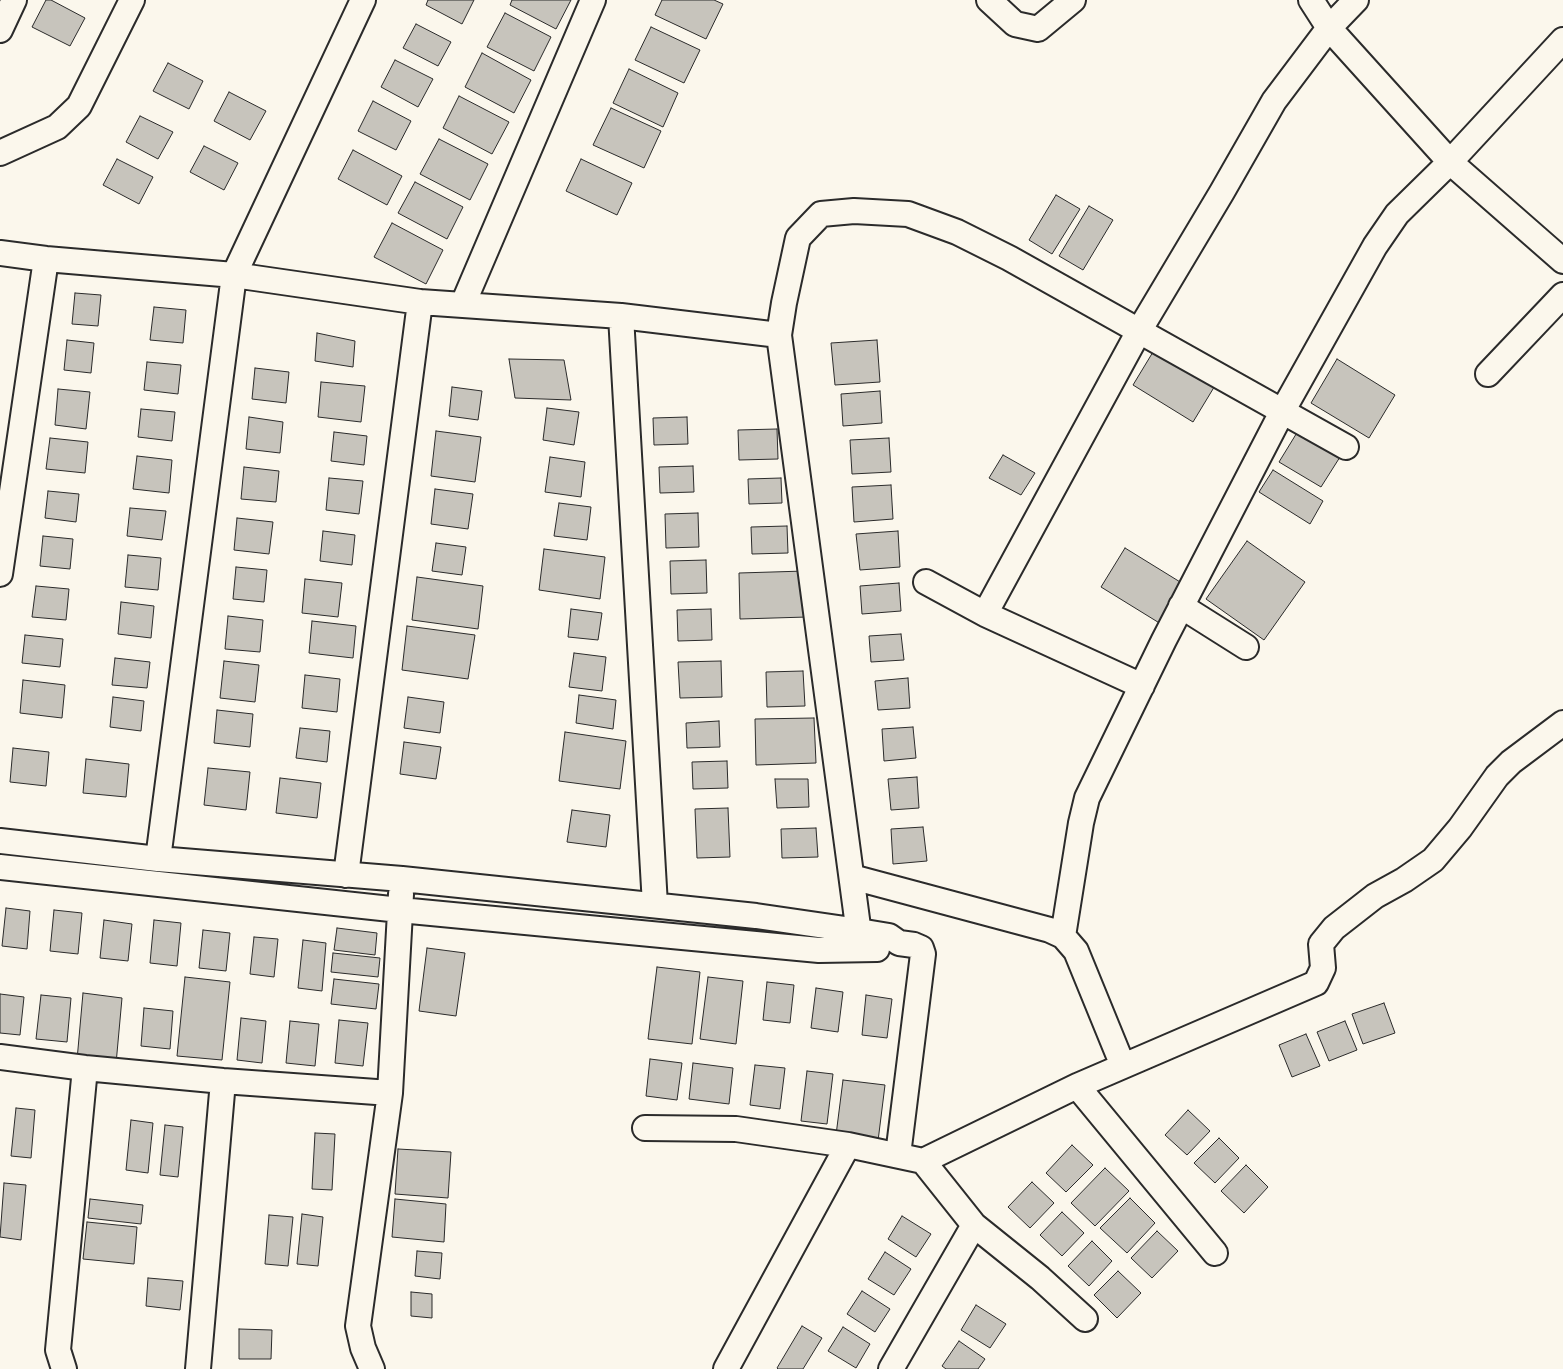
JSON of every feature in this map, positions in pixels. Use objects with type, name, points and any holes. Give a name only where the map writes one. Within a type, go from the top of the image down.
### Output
[{"type":"street","points":[[0,30],[14,0]]},
{"type":"street","points":[[0,153],[57,127],[78,106],[132,0]]},
{"type":"street","points":[[158,859],[234,275],[363,0]]},
{"type":"street","points":[[463,304],[593,0]]},
{"type":"street","points":[[989,0],[1015,24],[1038,30],[1073,0]]},
{"type":"street","points":[[1311,0],[1329,28],[1450,162],[1563,261]]},
{"type":"street","points":[[985,614],[1138,331],[1222,192],[1274,100],[1329,28],[1356,0]]},
{"type":"street","points":[[1063,936],[1081,823],[1088,798],[1181,606],[1282,412],[1374,246],[1397,214],[1450,162],[1563,40]]},
{"type":"street","points":[[860,940],[779,335],[798,238],[821,214],[854,211],[908,214],[957,232],[1009,258],[1346,447]]},
{"type":"street","points":[[0,253],[46,260],[234,275],[420,302],[621,316],[779,335]]},
{"type":"street","points":[[0,574],[46,260]]},
{"type":"street","points":[[1488,374],[1563,294]]},
{"type":"street","points":[[346,875],[420,302]]},
{"type":"street","points":[[621,316],[655,905]]},
{"type":"street","points":[[926,582],[985,614],[1142,686]]},
{"type":"street","points":[[1181,606],[1246,648]]},
{"type":"street","points":[[923,1161],[1078,1086],[1316,983],[1323,968],[1322,944],[1334,928],[1375,896],[1404,880],[1433,860],[1460,828],[1497,776],[1511,762],[1563,722]]},
{"type":"street","points":[[0,841],[158,859],[402,879],[756,916],[860,940]]},
{"type":"street","points":[[0,867],[400,910],[810,949],[889,936],[899,943],[914,944],[921,948],[923,954],[898,1155]]},
{"type":"street","points":[[852,877],[1050,930],[1063,936],[1076,951],[1123,1066]]},
{"type":"street","points":[[372,1369],[363,1348],[358,1326],[390,1093],[402,879]]},
{"type":"street","points":[[0,1057],[85,1068],[223,1081],[390,1093]]},
{"type":"street","points":[[64,1369],[58,1350],[85,1068]]},
{"type":"street","points":[[198,1369],[223,1081]]},
{"type":"street","points":[[1078,1086],[1215,1253]]},
{"type":"street","points":[[645,1128],[736,1129],[848,1145],[923,1161],[974,1225],[1040,1278],[1085,1319]]},
{"type":"street","points":[[726,1369],[848,1145]]},
{"type":"street","points":[[891,1369],[974,1225]]},
{"type":"building","points":[[46,0],[51,0],[85,18],[70,46],[32,27]]},
{"type":"building","points":[[428,0],[474,0],[462,24],[426,5]]},
{"type":"building","points":[[512,0],[571,0],[556,29],[510,5]]},
{"type":"building","points":[[662,0],[714,0],[723,4],[706,39],[655,15]]},
{"type":"building","points":[[505,13],[551,37],[534,71],[487,47]]},
{"type":"building","points":[[416,24],[451,42],[438,66],[403,48]]},
{"type":"building","points":[[651,27],[700,50],[684,83],[635,60]]},
{"type":"building","points":[[482,53],[531,80],[514,113],[465,87]]},
{"type":"building","points":[[395,60],[433,79],[418,107],[381,87]]},
{"type":"building","points":[[168,63],[203,81],[189,109],[153,91]]},
{"type":"building","points":[[629,69],[678,93],[663,127],[613,103]]},
{"type":"building","points":[[229,92],[266,111],[250,140],[214,121]]},
{"type":"building","points":[[459,96],[509,122],[492,154],[443,128]]},
{"type":"building","points":[[373,101],[411,121],[396,150],[358,131]]},
{"type":"building","points":[[611,108],[661,131],[644,168],[593,145]]},
{"type":"building","points":[[140,116],[173,132],[158,159],[126,142]]},
{"type":"building","points":[[439,139],[488,164],[470,200],[420,174]]},
{"type":"building","points":[[204,146],[238,163],[224,190],[190,172]]},
{"type":"building","points":[[353,150],[402,176],[387,205],[338,179]]},
{"type":"building","points":[[117,159],[153,177],[139,204],[103,185]]},
{"type":"building","points":[[581,159],[632,183],[617,215],[566,191]]},
{"type":"building","points":[[415,182],[463,207],[447,239],[398,213]]},
{"type":"building","points":[[1056,195],[1080,209],[1052,254],[1029,240]]},
{"type":"building","points":[[1089,206],[1113,220],[1083,270],[1059,256]]},
{"type":"building","points":[[392,223],[443,250],[426,284],[374,257]]},
{"type":"building","points":[[75,293],[101,295],[98,326],[72,324]]},
{"type":"building","points":[[154,307],[186,310],[183,343],[150,340]]},
{"type":"building","points":[[317,333],[355,341],[353,367],[315,361]]},
{"type":"building","points":[[67,340],[94,343],[91,373],[64,370]]},
{"type":"building","points":[[877,340],[880,382],[835,385],[831,343]]},
{"type":"building","points":[[1156,347],[1216,384],[1193,422],[1133,385]]},
{"type":"building","points":[[509,359],[564,360],[571,400],[515,398]]},
{"type":"building","points":[[1337,359],[1395,395],[1369,438],[1311,403]]},
{"type":"building","points":[[147,362],[181,365],[178,394],[144,390]]},
{"type":"building","points":[[255,368],[289,372],[286,403],[252,399]]},
{"type":"building","points":[[321,382],[365,386],[361,422],[318,417]]},
{"type":"building","points":[[452,387],[482,391],[478,420],[449,416]]},
{"type":"building","points":[[58,389],[90,392],[86,429],[55,425]]},
{"type":"building","points":[[880,391],[882,423],[843,426],[841,394]]},
{"type":"building","points":[[547,408],[579,412],[574,445],[543,440]]},
{"type":"building","points":[[141,409],[175,412],[172,441],[138,437]]},
{"type":"building","points":[[249,417],[283,422],[280,453],[246,449]]},
{"type":"building","points":[[687,417],[688,444],[654,445],[653,418]]},
{"type":"building","points":[[777,429],[778,459],[739,460],[738,430]]},
{"type":"building","points":[[436,431],[481,437],[475,482],[431,476]]},
{"type":"building","points":[[1298,431],[1340,457],[1321,487],[1279,462]]},
{"type":"building","points":[[334,432],[367,436],[364,465],[331,461]]},
{"type":"building","points":[[50,438],[88,442],[85,473],[46,469]]},
{"type":"building","points":[[889,438],[891,472],[852,474],[850,440]]},
{"type":"building","points":[[1003,455],[1035,473],[1021,495],[989,478]]},
{"type":"building","points":[[137,456],[172,460],[169,493],[133,489]]},
{"type":"building","points":[[550,457],[585,462],[581,497],[545,492]]},
{"type":"building","points":[[693,466],[694,492],[660,493],[659,467]]},
{"type":"building","points":[[244,467],[279,471],[276,502],[241,499]]},
{"type":"building","points":[[1273,470],[1323,501],[1310,524],[1259,492]]},
{"type":"building","points":[[329,478],[363,481],[359,514],[326,510]]},
{"type":"building","points":[[781,478],[782,503],[749,504],[748,479]]},
{"type":"building","points":[[891,485],[893,519],[854,522],[852,487]]},
{"type":"building","points":[[435,489],[473,494],[468,529],[431,524]]},
{"type":"building","points":[[48,491],[79,494],[76,522],[45,518]]},
{"type":"building","points":[[559,503],[591,507],[587,540],[554,536]]},
{"type":"building","points":[[130,508],[166,511],[162,540],[127,536]]},
{"type":"building","points":[[698,513],[699,547],[666,548],[665,514]]},
{"type":"building","points":[[237,518],[273,522],[269,554],[234,550]]},
{"type":"building","points":[[787,526],[788,553],[752,554],[751,527]]},
{"type":"building","points":[[323,531],[355,535],[352,565],[320,561]]},
{"type":"building","points":[[898,531],[900,567],[860,570],[856,534]]},
{"type":"building","points":[[43,536],[73,539],[70,569],[40,566]]},
{"type":"building","points":[[1247,541],[1305,582],[1264,640],[1206,599]]},
{"type":"building","points":[[436,543],[466,547],[462,575],[432,571]]},
{"type":"building","points":[[1125,548],[1185,585],[1161,624],[1101,587]]},
{"type":"building","points":[[544,549],[605,557],[600,599],[539,590]]},
{"type":"building","points":[[128,555],[161,558],[158,590],[125,587]]},
{"type":"building","points":[[706,560],[707,593],[671,594],[670,561]]},
{"type":"building","points":[[236,567],[267,570],[264,602],[233,599]]},
{"type":"building","points":[[805,571],[807,617],[740,619],[739,573]]},
{"type":"building","points":[[417,577],[483,586],[478,629],[412,620]]},
{"type":"building","points":[[305,579],[342,583],[338,617],[302,613]]},
{"type":"building","points":[[899,583],[901,611],[862,614],[860,586]]},
{"type":"building","points":[[36,586],[69,589],[66,620],[32,617]]},
{"type":"building","points":[[121,602],[154,606],[151,638],[118,634]]},
{"type":"building","points":[[571,609],[602,613],[598,640],[568,637]]},
{"type":"building","points":[[711,609],[712,640],[678,641],[677,610]]},
{"type":"building","points":[[228,616],[263,620],[260,652],[225,649]]},
{"type":"building","points":[[312,621],[356,626],[353,658],[309,653]]},
{"type":"building","points":[[407,626],[475,635],[468,679],[402,670]]},
{"type":"building","points":[[901,634],[904,660],[871,662],[869,636]]},
{"type":"building","points":[[25,635],[63,639],[60,667],[22,663]]},
{"type":"building","points":[[574,653],[606,657],[602,691],[569,687]]},
{"type":"building","points":[[115,658],[150,662],[147,688],[112,685]]},
{"type":"building","points":[[224,661],[259,665],[255,702],[220,698]]},
{"type":"building","points":[[721,661],[722,697],[680,698],[678,662]]},
{"type":"building","points":[[803,671],[805,706],[767,707],[766,672]]},
{"type":"building","points":[[305,675],[340,679],[337,712],[302,708]]},
{"type":"building","points":[[908,678],[910,708],[878,710],[875,681]]},
{"type":"building","points":[[23,680],[65,685],[62,718],[20,713]]},
{"type":"building","points":[[579,695],[616,700],[613,729],[576,723]]},
{"type":"building","points":[[113,697],[144,701],[141,731],[110,727]]},
{"type":"building","points":[[408,697],[444,702],[440,733],[404,728]]},
{"type":"building","points":[[217,710],[253,714],[250,747],[214,743]]},
{"type":"building","points":[[814,718],[816,763],[756,765],[755,719]]},
{"type":"building","points":[[719,721],[720,747],[687,748],[686,723]]},
{"type":"building","points":[[913,727],[916,758],[884,761],[882,729]]},
{"type":"building","points":[[300,728],[330,731],[327,762],[296,758]]},
{"type":"building","points":[[565,732],[626,741],[620,789],[559,781]]},
{"type":"building","points":[[404,742],[441,747],[436,779],[400,774]]},
{"type":"building","points":[[13,748],[49,752],[46,786],[10,782]]},
{"type":"building","points":[[86,759],[129,764],[126,797],[83,793]]},
{"type":"building","points":[[727,761],[728,788],[693,789],[692,762]]},
{"type":"building","points":[[208,768],[250,772],[246,810],[204,805]]},
{"type":"building","points":[[917,777],[919,808],[891,810],[888,779]]},
{"type":"building","points":[[280,778],[321,783],[317,818],[276,813]]},
{"type":"building","points":[[775,779],[808,779],[809,807],[777,808]]},
{"type":"building","points":[[728,808],[730,857],[697,858],[695,809]]},
{"type":"building","points":[[572,810],[610,815],[606,847],[567,842]]},
{"type":"building","points":[[923,827],[927,861],[893,864],[891,829]]},
{"type":"building","points":[[816,828],[818,857],[782,858],[781,829]]},
{"type":"building","points":[[6,908],[30,911],[27,949],[2,946]]},
{"type":"building","points":[[54,910],[82,913],[78,954],[50,951]]},
{"type":"building","points":[[104,920],[132,924],[128,961],[100,958]]},
{"type":"building","points":[[154,920],[181,923],[177,966],[150,963]]},
{"type":"building","points":[[337,928],[377,933],[375,955],[334,950]]},
{"type":"building","points":[[203,930],[230,933],[226,971],[199,968]]},
{"type":"building","points":[[254,937],[278,939],[274,977],[250,974]]},
{"type":"building","points":[[303,940],[326,943],[322,991],[298,988]]},
{"type":"building","points":[[427,948],[465,953],[456,1016],[419,1011]]},
{"type":"building","points":[[333,953],[380,958],[378,977],[331,972]]},
{"type":"building","points":[[657,967],[700,972],[692,1044],[648,1039]]},
{"type":"building","points":[[185,977],[230,982],[222,1060],[177,1056]]},
{"type":"building","points":[[708,977],[743,981],[736,1044],[700,1039]]},
{"type":"building","points":[[334,979],[379,984],[376,1009],[331,1004]]},
{"type":"building","points":[[767,982],[794,985],[790,1023],[763,1020]]},
{"type":"building","points":[[816,988],[843,992],[838,1032],[811,1028]]},
{"type":"building","points":[[83,993],[122,998],[116,1064],[77,1060]]},
{"type":"building","points":[[0,994],[24,997],[20,1035],[0,1033]]},
{"type":"building","points":[[41,995],[71,998],[67,1042],[36,1039]]},
{"type":"building","points":[[866,995],[892,999],[887,1038],[862,1035]]},
{"type":"building","points":[[1384,1003],[1395,1033],[1363,1044],[1352,1014]]},
{"type":"building","points":[[144,1008],[173,1011],[170,1049],[141,1046]]},
{"type":"building","points":[[241,1018],[266,1021],[262,1063],[237,1060]]},
{"type":"building","points":[[339,1020],[368,1023],[363,1066],[335,1063]]},
{"type":"building","points":[[290,1021],[319,1024],[315,1066],[286,1063]]},
{"type":"building","points":[[1345,1021],[1357,1050],[1329,1061],[1317,1032]]},
{"type":"building","points":[[1306,1034],[1320,1066],[1292,1077],[1279,1045]]},
{"type":"building","points":[[650,1059],[682,1063],[677,1100],[646,1096]]},
{"type":"building","points":[[693,1063],[733,1068],[729,1104],[689,1099]]},
{"type":"building","points":[[755,1065],[785,1068],[780,1109],[750,1105]]},
{"type":"building","points":[[807,1071],[833,1074],[827,1124],[801,1121]]},
{"type":"building","points":[[843,1080],[885,1085],[878,1141],[836,1135]]},
{"type":"building","points":[[16,1108],[35,1110],[31,1158],[11,1156]]},
{"type":"building","points":[[1188,1110],[1210,1131],[1187,1155],[1165,1135]]},
{"type":"building","points":[[131,1120],[153,1123],[148,1173],[126,1170]]},
{"type":"building","points":[[165,1125],[183,1127],[178,1177],[160,1175]]},
{"type":"building","points":[[315,1133],[335,1134],[332,1190],[312,1189]]},
{"type":"building","points":[[1219,1138],[1239,1158],[1215,1183],[1194,1163]]},
{"type":"building","points":[[1072,1145],[1093,1165],[1066,1192],[1046,1173]]},
{"type":"building","points":[[398,1149],[451,1152],[448,1198],[395,1194]]},
{"type":"building","points":[[1246,1165],[1268,1187],[1244,1213],[1221,1191]]},
{"type":"building","points":[[1105,1168],[1129,1191],[1095,1226],[1071,1203]]},
{"type":"building","points":[[1032,1182],[1054,1203],[1030,1228],[1008,1207]]},
{"type":"building","points":[[4,1183],[26,1185],[21,1240],[0,1237]]},
{"type":"building","points":[[1130,1198],[1155,1223],[1127,1253],[1100,1228]]},
{"type":"building","points":[[90,1199],[143,1205],[141,1224],[88,1218]]},
{"type":"building","points":[[395,1199],[446,1204],[444,1242],[392,1237]]},
{"type":"building","points":[[1062,1212],[1084,1233],[1062,1256],[1040,1235]]},
{"type":"building","points":[[302,1214],[323,1217],[318,1266],[297,1264]]},
{"type":"building","points":[[269,1215],[293,1217],[288,1266],[265,1264]]},
{"type":"building","points":[[902,1216],[931,1234],[916,1257],[888,1239]]},
{"type":"building","points":[[87,1222],[137,1227],[134,1264],[83,1259]]},
{"type":"building","points":[[1157,1231],[1178,1251],[1152,1278],[1131,1258]]},
{"type":"building","points":[[1092,1241],[1112,1261],[1089,1286],[1068,1266]]},
{"type":"building","points":[[417,1251],[442,1253],[440,1279],[415,1276]]},
{"type":"building","points":[[885,1252],[911,1269],[894,1295],[868,1279]]},
{"type":"building","points":[[1118,1271],[1141,1293],[1117,1318],[1094,1295]]},
{"type":"building","points":[[148,1278],[183,1281],[180,1310],[146,1306]]},
{"type":"building","points":[[862,1291],[890,1309],[875,1332],[847,1314]]},
{"type":"building","points":[[411,1292],[432,1294],[432,1318],[411,1316]]},
{"type":"building","points":[[976,1305],[1006,1324],[990,1348],[961,1330]]},
{"type":"building","points":[[802,1326],[822,1338],[803,1369],[778,1369],[777,1368]]},
{"type":"building","points":[[843,1327],[870,1344],[856,1368],[828,1351]]},
{"type":"building","points":[[239,1329],[272,1330],[271,1359],[239,1359]]},
{"type":"building","points":[[959,1341],[985,1359],[978,1369],[946,1369],[942,1366]]}]
